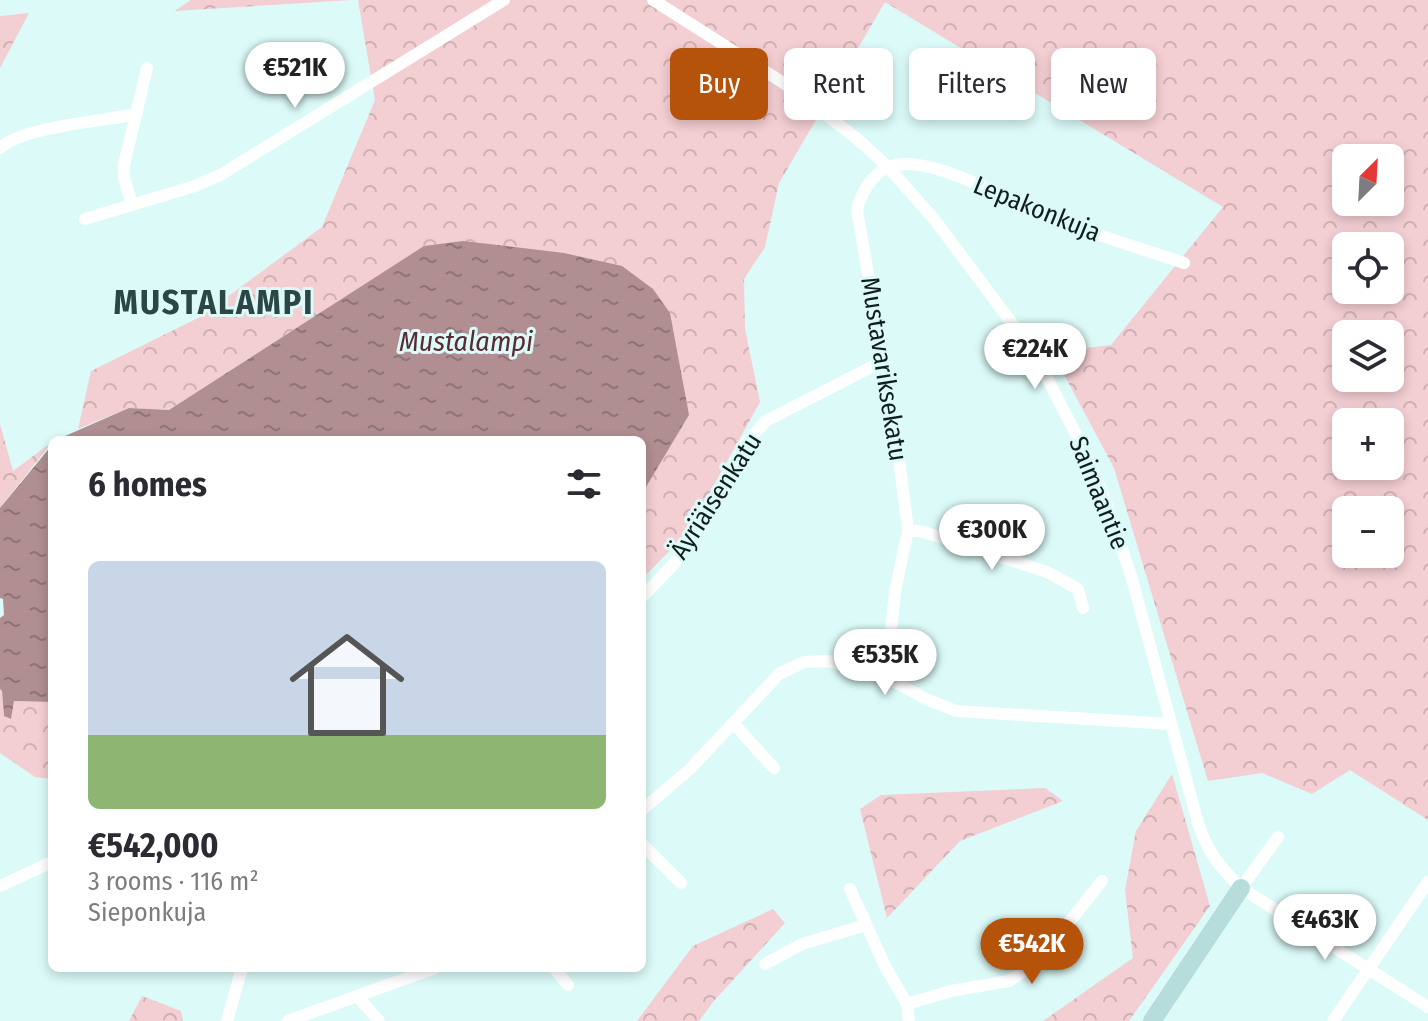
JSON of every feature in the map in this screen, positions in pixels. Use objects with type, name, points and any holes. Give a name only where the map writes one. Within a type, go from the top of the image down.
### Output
[{"type":"street","points":[[85,219],[195,186],[222,174],[504,0]]},
{"type":"street","name":"Saimaantie","points":[[653,0],[785,84],[846,129],[888,167],[934,219],[1005,311],[1035,354],[1056,392],[1111,515],[1132,579],[1205,844],[1216,863],[1241,888],[1428,1007]]},
{"type":"street","points":[[132,204],[124,178],[124,165],[147,68]]},
{"type":"street","points":[[0,148],[8,140],[26,133],[137,114]]},
{"type":"street","name":"Lepakonkuja","points":[[888,167],[910,164],[935,169],[990,189],[1049,217],[1184,263]]},
{"type":"street","name":"Mustavariksekatu","points":[[886,677],[895,592],[908,530],[857,210],[861,194],[888,167]]},
{"type":"street","name":"Äyriäisenkatu","points":[[646,593],[703,527],[745,444],[766,421],[883,361]]},
{"type":"street","points":[[908,530],[924,532],[1047,572],[1078,589],[1083,608]]},
{"type":"street","points":[[646,807],[690,769],[779,674],[804,662],[828,661],[886,677],[956,711],[1171,724]]},
{"type":"street","points":[[733,723],[774,768]]},
{"type":"street","points":[[1152,1021],[1278,837]]},
{"type":"street","points":[[646,848],[681,883]]},
{"type":"street","points":[[0,886],[48,864]]},
{"type":"street","points":[[907,1004],[951,991],[1009,981],[1039,960],[1102,881]]},
{"type":"street","points":[[1333,1021],[1428,882]]},
{"type":"street","points":[[850,889],[885,966],[907,1004],[909,1021]]},
{"type":"street","points":[[765,964],[802,944],[866,925]]},
{"type":"street","points":[[227,1021],[241,972]]},
{"type":"street","points":[[288,1021],[424,972]]},
{"type":"street","points":[[557,972],[568,985]]},
{"type":"street","points":[[358,997],[379,1021]]},
{"type":"green space","points":[[191,0],[352,0],[175,11]]},
{"type":"green space","points":[[358,0],[1428,0],[1428,820],[1350,770],[1312,794],[1262,773],[1208,781],[1114,468],[1052,352],[1111,345],[1223,207],[1080,120],[1156,120],[1156,48],[1051,48],[1051,103],[1035,93],[1035,48],[961,48],[885,2],[858,48],[784,48],[784,120],[816,120],[779,183],[765,247],[744,279],[745,329],[760,402],[688,532],[646,575],[646,485],[689,415],[315,316],[169,410],[129,408],[78,429],[91,371],[200,317],[322,227],[375,100]]},
{"type":"green space","points":[[29,13],[0,68],[0,16]]},
{"type":"green space","points":[[0,424],[13,471],[48,447],[0,508]]},
{"type":"green space","points":[[0,689],[4,716],[11,719],[14,701],[48,702],[48,779],[35,777],[0,753]]},
{"type":"green space","points":[[1172,774],[1210,906],[1129,1021],[1043,1021],[1133,958],[1125,890],[1136,831]]},
{"type":"green space","points":[[1045,788],[1063,801],[960,841],[887,918],[860,809],[881,795]]},
{"type":"green space","points":[[773,909],[785,923],[699,1021],[637,1021],[693,946]]},
{"type":"green space","points":[[142,996],[181,1011],[183,1021],[129,1021]]},
{"type":"water","name":"Mustalampi","points":[[463,241],[564,253],[622,266],[653,289],[670,313],[689,415],[646,487],[646,436],[65,436],[129,408],[169,410],[424,246]]},
{"type":"water","points":[[48,450],[48,702],[14,701],[11,719],[4,716],[0,689],[0,618],[4,615],[3,599],[0,598],[0,508]]},
{"type":"district","name":"MUSTALAMPI","points":[[214,302]]}]
